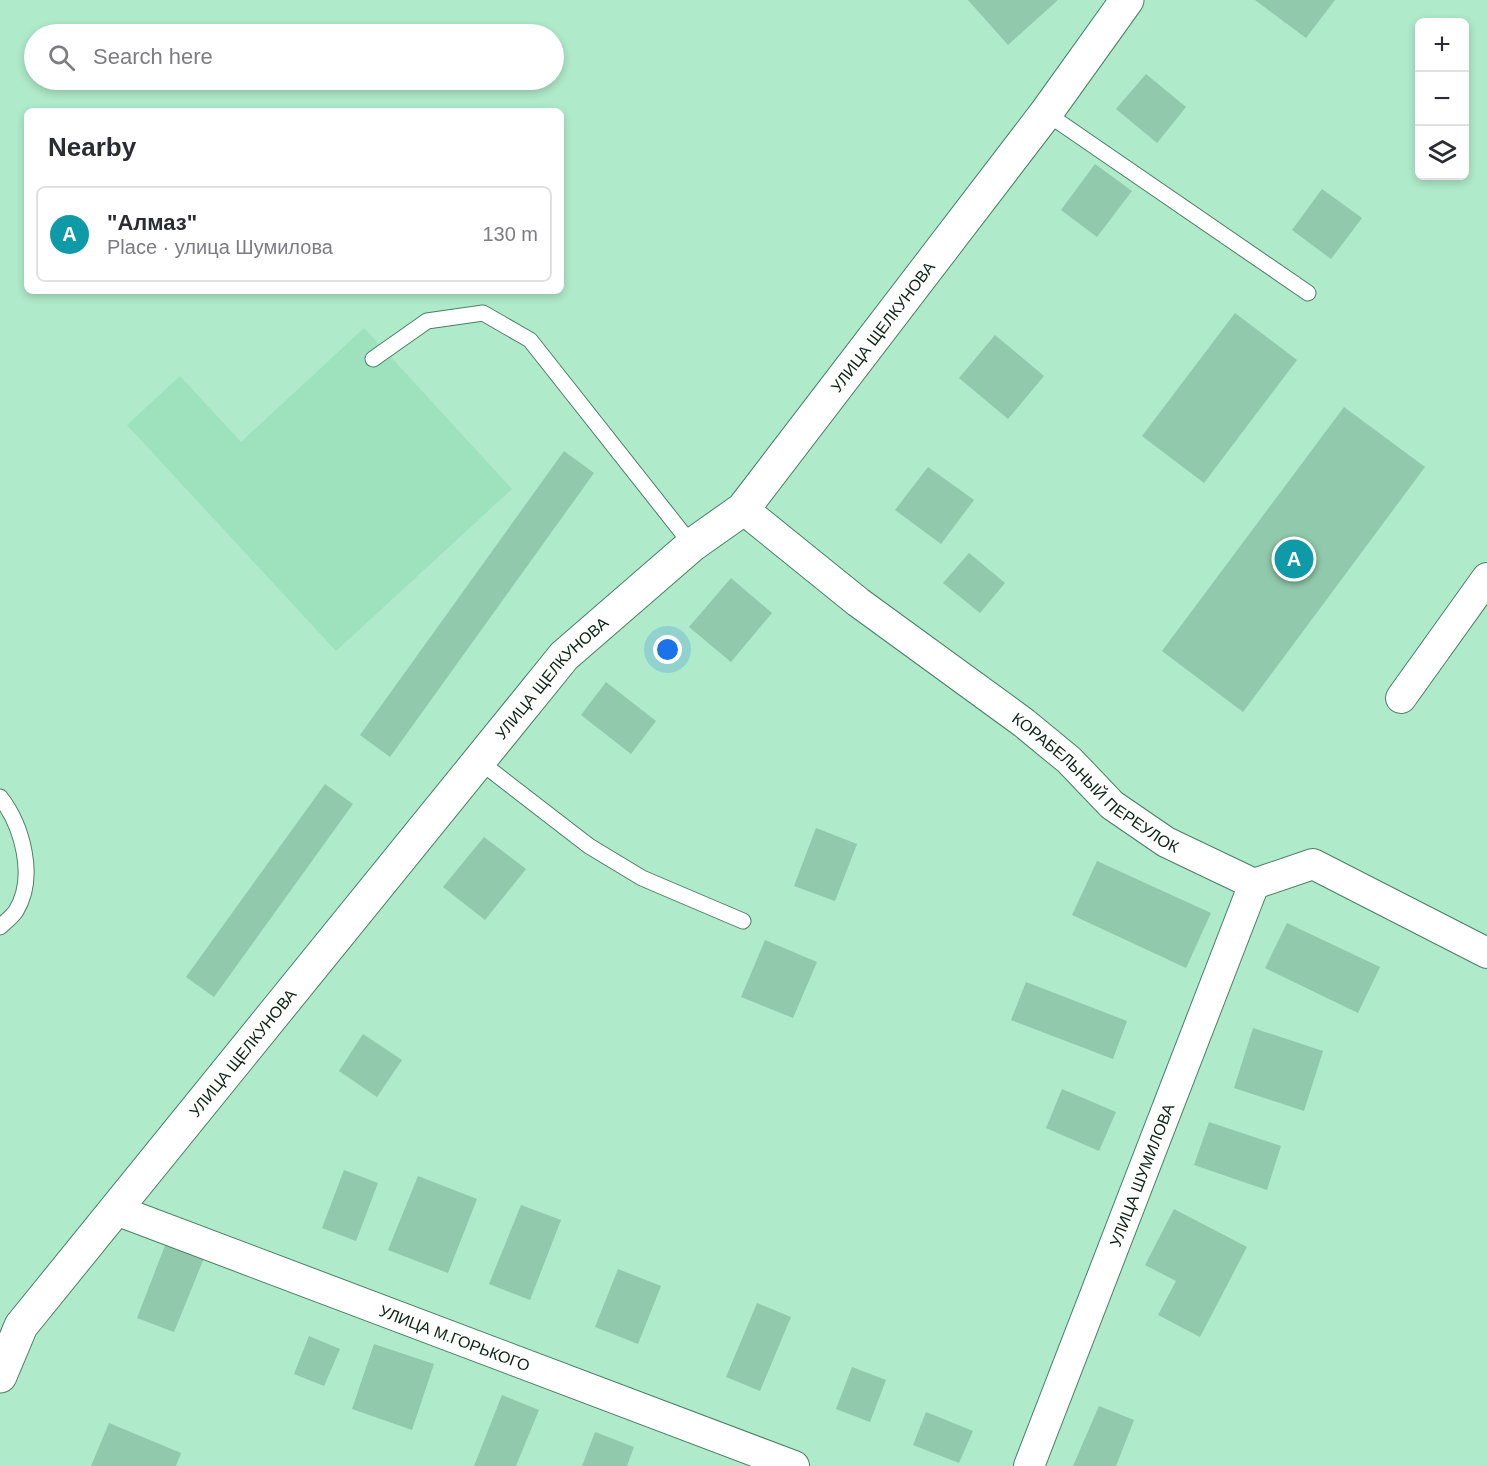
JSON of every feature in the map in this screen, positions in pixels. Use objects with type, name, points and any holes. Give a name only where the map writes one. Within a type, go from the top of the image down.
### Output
[{"type":"main road","name":"УЛИЦА ЩЕЛКУНОВА","points":[[3,1361],[21,1326],[564,656],[692,544],[743,509],[1046,113],[1127,0]]},
{"type":"street","name":"КОРАБЕЛЬНЫЙ ПЕРЕУЛОК","points":[[743,509],[858,602],[1024,723],[1069,760],[1112,805],[1167,842],[1254,884]]},
{"type":"street","points":[[1401,698],[1487,578]]},
{"type":"street","points":[[1254,884],[1313,864],[1487,952]]},
{"type":"street","name":"УЛИЦА ШУМИЛОВА","points":[[1029,1466],[1254,884]]},
{"type":"street","name":"УЛИЦА М.ГОРЬКОГО","points":[[116,1210],[794,1466]]},
{"type":"lane","points":[[1046,113],[1308,293]]},
{"type":"lane","points":[[373,359],[427,321],[483,313],[530,340],[692,544]]},
{"type":"lane","points":[[479,761],[589,846],[642,878],[743,921]]},
{"type":"lane","points":[[0,797],[12,812],[24,844],[24,884],[17,910],[0,927]]},
{"type":"shaded area","points":[[364,328],[512,489],[336,651],[127,425],[180,376],[241,442]]},
{"type":"building","points":[[968,0],[1058,0],[1008,45]]},
{"type":"building","points":[[1255,0],[1335,0],[1306,38]]},
{"type":"building","points":[[1146,74],[1186,107],[1157,143],[1116,109]]},
{"type":"building","points":[[1095,164],[1132,191],[1097,237],[1061,210]]},
{"type":"building","points":[[1322,189],[1362,218],[1331,259],[1292,230]]},
{"type":"building","points":[[1235,313],[1297,360],[1204,483],[1142,436]]},
{"type":"building","points":[[995,335],[1044,376],[1008,419],[959,378]]},
{"type":"building","points":[[1344,407],[1425,467],[1243,712],[1162,651]]},
{"type":"building","points":[[564,451],[594,473],[390,757],[360,735]]},
{"type":"building","points":[[928,467],[974,500],[941,544],[895,510]]},
{"type":"building","points":[[969,553],[1005,583],[980,613],[943,583]]},
{"type":"building","points":[[731,578],[772,613],[731,662],[689,627]]},
{"type":"building","points":[[606,682],[656,721],[631,754],[581,715]]},
{"type":"building","points":[[325,784],[353,804],[214,997],[186,977]]},
{"type":"building","points":[[816,828],[857,844],[835,901],[794,886]]},
{"type":"building","points":[[484,837],[526,869],[485,920],[443,887]]},
{"type":"building","points":[[1097,861],[1211,913],[1186,968],[1072,915]]},
{"type":"building","points":[[1287,923],[1380,967],[1358,1013],[1265,968]]},
{"type":"building","points":[[765,940],[817,962],[793,1018],[741,997]]},
{"type":"building","points":[[1026,982],[1127,1021],[1113,1059],[1011,1020]]},
{"type":"building","points":[[1253,1028],[1323,1051],[1304,1111],[1234,1088]]},
{"type":"building","points":[[363,1034],[402,1060],[377,1097],[339,1071]]},
{"type":"building","points":[[1062,1089],[1116,1112],[1099,1151],[1046,1128]]},
{"type":"building","points":[[1209,1122],[1281,1146],[1267,1190],[1194,1165]]},
{"type":"building","points":[[344,1170],[378,1183],[356,1241],[322,1228]]},
{"type":"building","points":[[418,1176],[477,1199],[448,1273],[388,1250]]},
{"type":"building","points":[[521,1205],[561,1220],[530,1300],[489,1284]]},
{"type":"building","points":[[1174,1209],[1247,1247],[1200,1337],[1158,1315],[1176,1281],[1145,1265]]},
{"type":"building","points":[[166,1243],[204,1258],[174,1332],[137,1318]]},
{"type":"building","points":[[618,1269],[661,1286],[638,1344],[595,1327]]},
{"type":"building","points":[[757,1303],[791,1317],[760,1391],[726,1377]]},
{"type":"building","points":[[309,1336],[340,1349],[324,1386],[294,1374]]},
{"type":"building","points":[[374,1344],[434,1364],[412,1430],[352,1409]]},
{"type":"building","points":[[852,1367],[886,1380],[870,1422],[836,1409]]},
{"type":"building","points":[[502,1395],[539,1410],[516,1466],[474,1466]]},
{"type":"building","points":[[1099,1406],[1134,1420],[1116,1466],[1073,1466]]},
{"type":"building","points":[[926,1412],[973,1431],[959,1463],[913,1445]]},
{"type":"building","points":[[109,1423],[181,1453],[176,1466],[91,1466]]},
{"type":"building","points":[[595,1432],[634,1447],[627,1466],[582,1466]]},
{"type":"place","name":"\"Алмаз\"","points":[[1294,559]]}]
